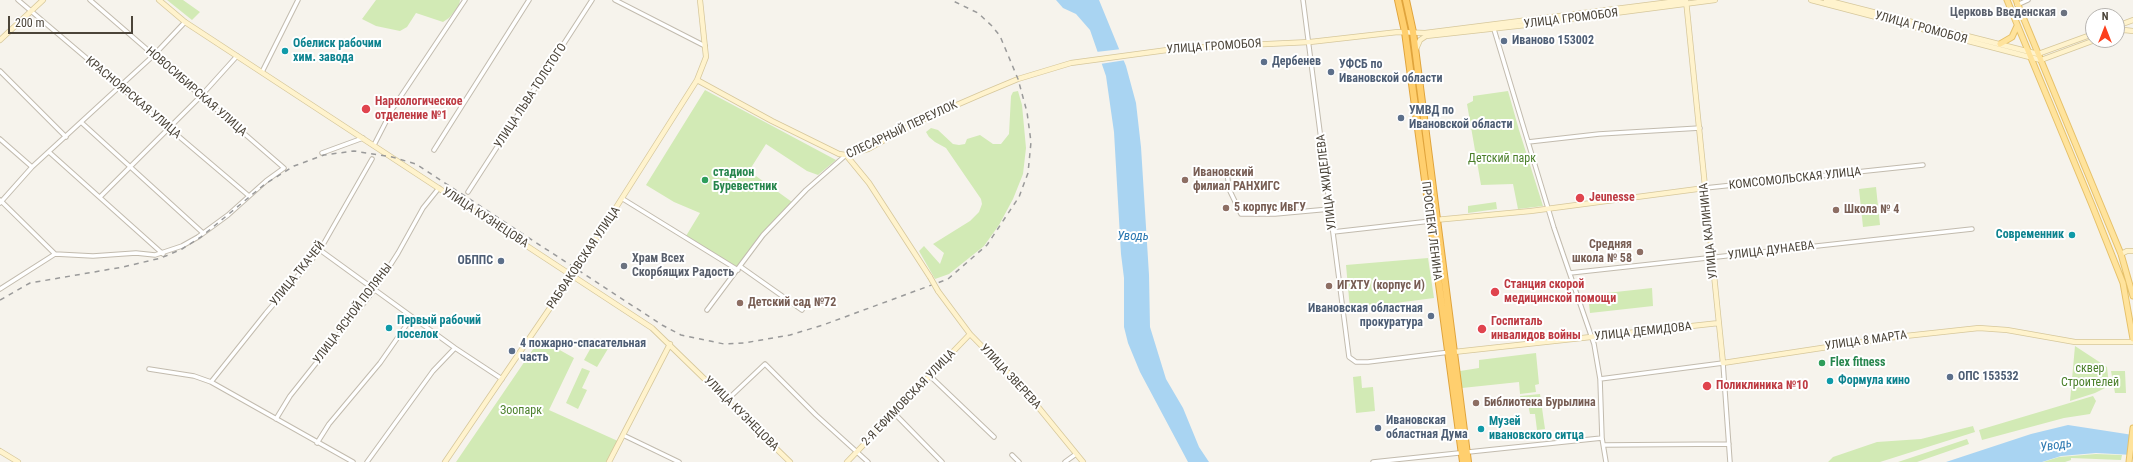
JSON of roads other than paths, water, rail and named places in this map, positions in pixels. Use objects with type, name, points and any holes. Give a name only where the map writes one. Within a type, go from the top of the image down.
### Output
[{"type":"highway","name":"ПРОСПЕКТ ЛЕНИНА","points":[[1398,0],[1405,32],[1434,220]]},
{"type":"highway","name":"ПРОСПЕКТ ЛЕНИНА","points":[[1406,0],[1413,32],[1434,220],[1451,352],[1465,451],[1468,462]]},
{"type":"highway","name":"ПРОСПЕКТ ЛЕНИНА","points":[[1463,462],[1465,451]]},
{"type":"main road","points":[[0,40],[43,0]]},
{"type":"main road","name":"УЛИЦА КУЗНЕЦОВА","points":[[159,0],[184,22],[652,328],[790,462]]},
{"type":"main road","name":"РАБФАКОВСКАЯ УЛИЦА","points":[[445,462],[573,275],[623,199],[697,80],[705,64],[706,46],[700,0]]},
{"type":"main road","name":"УЛИЦА ГРОМОБОЯ","points":[[1413,32],[1426,36],[1686,1],[1715,0]]},
{"type":"main road","name":"УЛИЦА ГРОМОБОЯ","points":[[1811,0],[2041,60]]},
{"type":"main road","name":"УЛИЦА ГРОМОБОЯ","points":[[1826,0],[2038,54]]},
{"type":"main road","points":[[2007,0],[2123,283],[2133,340]]},
{"type":"main road","name":"УЛИЦА КАЛИНИНА","points":[[1686,1],[1700,128],[1722,363]]},
{"type":"main road","points":[[2016,2],[2121,254],[2133,296]]},
{"type":"main road","points":[[2000,44],[2012,37],[2017,25]]},
{"type":"main road","name":"УЛИЦА ГРОМОБОЯ","points":[[1018,79],[1054,67],[1090,60],[1182,48],[1310,42],[1405,32],[1426,33],[1493,27]]},
{"type":"main road","points":[[1415,51],[1420,40],[1426,36]]},
{"type":"main road","points":[[2038,54],[2085,37]]},
{"type":"main road","points":[[2041,60],[2085,44]]},
{"type":"main road","name":"СЛЕСАРНЫЙ ПЕРЕУЛОК","points":[[846,155],[868,149],[915,123],[1018,79]]},
{"type":"main road","points":[[697,80],[778,124],[839,154],[846,155]]},
{"type":"main road","points":[[2068,147],[2075,144]]},
{"type":"main road","name":"УЛИЦА ЗВЕРЕВА","points":[[846,155],[869,183],[938,291],[970,334],[1021,386],[1083,462]]},
{"type":"main road","points":[[2084,187],[2092,184]]},
{"type":"main road","name":"КОМСОМОЛЬСКАЯ УЛИЦА","points":[[1434,220],[1548,208],[1705,188]]},
{"type":"main road","points":[[2121,254],[2127,251],[2133,251]]},
{"type":"main road","name":"УЛИЦА ДЕМИДОВА","points":[[1451,352],[1719,323]]},
{"type":"main road","name":"УЛИЦА 8 МАРТА","points":[[1722,363],[1893,337],[1979,328],[2006,330],[2075,342],[2133,340]]},
{"type":"main road","name":"2-Я ЕФИМОВСКАЯ УЛИЦА","points":[[847,462],[970,334]]},
{"type":"main road","points":[[609,462],[670,344]]},
{"type":"main road","points":[[2129,462],[2133,428]]},
{"type":"main road","points":[[0,451],[18,462]]},
{"type":"street","name":"КРАСНОЯРСКАЯ УЛИЦА","points":[[18,0],[119,87],[250,196]]},
{"type":"street","name":"НОВОСИБИРСКАЯ УЛИЦА","points":[[90,0],[200,97],[284,168],[266,181],[250,196]]},
{"type":"street","points":[[262,72],[298,0]]},
{"type":"street","points":[[374,145],[393,108],[465,0]]},
{"type":"street","points":[[434,150],[529,0]]},
{"type":"street","name":"УЛИЦА ЛЬВА ТОЛСТОГО","points":[[468,192],[592,0]]},
{"type":"street","points":[[615,0],[706,46]]},
{"type":"street","name":"УЛИЦА ЖИДЕЛЕВА","points":[[1304,0],[1349,357],[1354,361]]},
{"type":"street","points":[[2016,2],[2028,0]]},
{"type":"street","points":[[55,254],[1,202],[32,167],[82,123],[154,55],[184,22]]},
{"type":"street","points":[[1493,27],[1548,208],[1592,337],[1600,379],[1602,438],[1606,462]]},
{"type":"street","points":[[100,197],[200,97],[237,56]]},
{"type":"street","points":[[0,71],[66,137]]},
{"type":"street","points":[[82,123],[203,233]]},
{"type":"street","points":[[1528,142],[1599,134],[1700,128]]},
{"type":"street","points":[[322,153],[363,138]]},
{"type":"street","points":[[0,139],[32,167]]},
{"type":"street","points":[[49,152],[163,254]]},
{"type":"street","name":"СЛЕСАРНЫЙ ПЕРЕУЛОК","points":[[707,310],[740,268],[763,235],[793,203],[846,155]]},
{"type":"street","name":"УЛИЦА ТКАЧЕЙ","points":[[211,382],[266,313],[320,250],[372,159]]},
{"type":"street","name":"КОМСОМОЛЬСКАЯ УЛИЦА","points":[[1705,188],[1923,165]]},
{"type":"street","points":[[1227,172],[1229,189],[1241,214],[1275,214],[1330,209]]},
{"type":"street","name":"УЛИЦА ЯСНОЙ ПОЛЯНЫ","points":[[276,419],[290,396],[374,289],[398,253],[423,208],[439,188]]},
{"type":"street","points":[[0,289],[55,254],[93,256],[163,254],[182,246],[203,233],[228,215],[250,196]]},
{"type":"street","points":[[623,199],[740,268],[802,310]]},
{"type":"street","name":"КОМСОМОЛЬСКАЯ УЛИЦА","points":[[1333,232],[1434,220]]},
{"type":"street","name":"УЛИЦА ДУНАЕВА","points":[[1570,273],[1972,229]]},
{"type":"street","points":[[320,250],[455,348],[502,379]]},
{"type":"street","points":[[317,443],[328,424],[376,367],[412,317]]},
{"type":"street","points":[[367,462],[433,371],[455,348]]},
{"type":"street","name":"УЛИЦА ДЕМИДОВА","points":[[1354,361],[1368,362],[1451,352]]},
{"type":"street","name":"УЛИЦА 8 МАРТА","points":[[1600,379],[1722,363]]},
{"type":"street","name":"УЛИЦА КАЛИНИНА","points":[[1722,363],[1730,462]]},
{"type":"street","points":[[727,400],[765,364],[816,415],[868,462]]},
{"type":"street","points":[[149,369],[194,376],[211,382],[352,462]]},
{"type":"street","points":[[930,376],[994,437]]},
{"type":"street","points":[[894,413],[942,462]]},
{"type":"street","points":[[623,435],[678,462]]},
{"type":"street","points":[[1373,462],[1465,451],[1602,438]]},
{"type":"street","points":[[1604,445],[1729,444]]},
{"type":"street","points":[[1065,462],[1076,454]]},
{"type":"street","points":[[1012,455],[1019,462]]},
{"type":"water","name":"Уводь","points":[[1056,0],[1099,0],[1126,66],[1136,103],[1141,147],[1149,275],[1150,327],[1166,379],[1183,408],[1199,447],[1209,462],[1188,462],[1140,372],[1128,343],[1124,327],[1124,278],[1121,254],[1114,132],[1106,76],[1090,30],[1076,14],[1063,8]]},
{"type":"water","name":"Уводь","points":[[2068,425],[2133,435],[2133,455],[2096,453],[2061,456],[2042,462],[1946,462],[2031,434]]},
{"type":"railway","points":[[0,300],[30,283],[123,267],[161,258],[182,249],[201,237],[265,184],[294,166],[324,155],[354,151],[392,157],[416,164],[662,325],[681,335],[724,344],[744,343],[790,335],[823,325],[948,279],[987,245],[1019,197],[1028,173],[1031,142],[1027,112],[1018,79],[1000,36],[992,26],[978,13],[951,0]]},
{"type":"place","name":"Церковь Введенская","points":[[2064,13]]},
{"type":"place","name":"Иваново 153002","points":[[1504,41]]},
{"type":"place","name":"Обелиск рабочим хим. завода","points":[[285,51]]},
{"type":"place","name":"Дербенев","points":[[1264,62]]},
{"type":"place","name":"УФСБ по Ивановской области","points":[[1331,72]]},
{"type":"place","name":"Наркологическое отделение №1","points":[[366,109]]},
{"type":"place","name":"УМВД по Ивановской области","points":[[1401,118]]},
{"type":"place","name":"стадион Буревестник","points":[[705,180]]},
{"type":"place","name":"Ивановский филиал РАНХИГС","points":[[1185,180]]},
{"type":"place","name":"Jeunesse","points":[[1580,198]]},
{"type":"place","name":"5 корпус ИвГУ","points":[[1226,208]]},
{"type":"place","name":"Школа № 4","points":[[1836,210]]},
{"type":"place","name":"Современник","points":[[2072,235]]},
{"type":"place","name":"Средняя школа № 58","points":[[1640,252]]},
{"type":"place","name":"ОБППС","points":[[501,261]]},
{"type":"place","name":"Храм Всех Скорбящих Радость","points":[[624,266]]},
{"type":"place","name":"ИГХТУ (корпус И)","points":[[1329,286]]},
{"type":"place","name":"Станция скорой медицинской помощи","points":[[1495,292]]},
{"type":"place","name":"Детский сад №72","points":[[740,303]]},
{"type":"place","name":"Ивановская областная прокуратура","points":[[1431,316]]},
{"type":"place","name":"Первый рабочий поселок","points":[[389,328]]},
{"type":"place","name":"Госпиталь инвалидов войны","points":[[1482,329]]},
{"type":"place","name":"4 пожарно-спасательная часть","points":[[512,351]]},
{"type":"place","name":"Flex fitness","points":[[1822,363]]},
{"type":"place","name":"ОПС 153532","points":[[1950,377]]},
{"type":"place","name":"Формула кино","points":[[1830,381]]},
{"type":"place","name":"Поликлиника №10","points":[[1707,386]]},
{"type":"place","name":"Библиотека Бурылина","points":[[1476,403]]},
{"type":"place","name":"Ивановская областная Дума","points":[[1378,428]]},
{"type":"place","name":"Музей ивановского ситца","points":[[1481,429]]},
{"type":"park label","name":"Детский парк","points":[[1502,159]]},
{"type":"park label","name":"сквер Строителей","points":[[2090,376]]},
{"type":"park label","name":"Зоопарк","points":[[521,411]]}]
